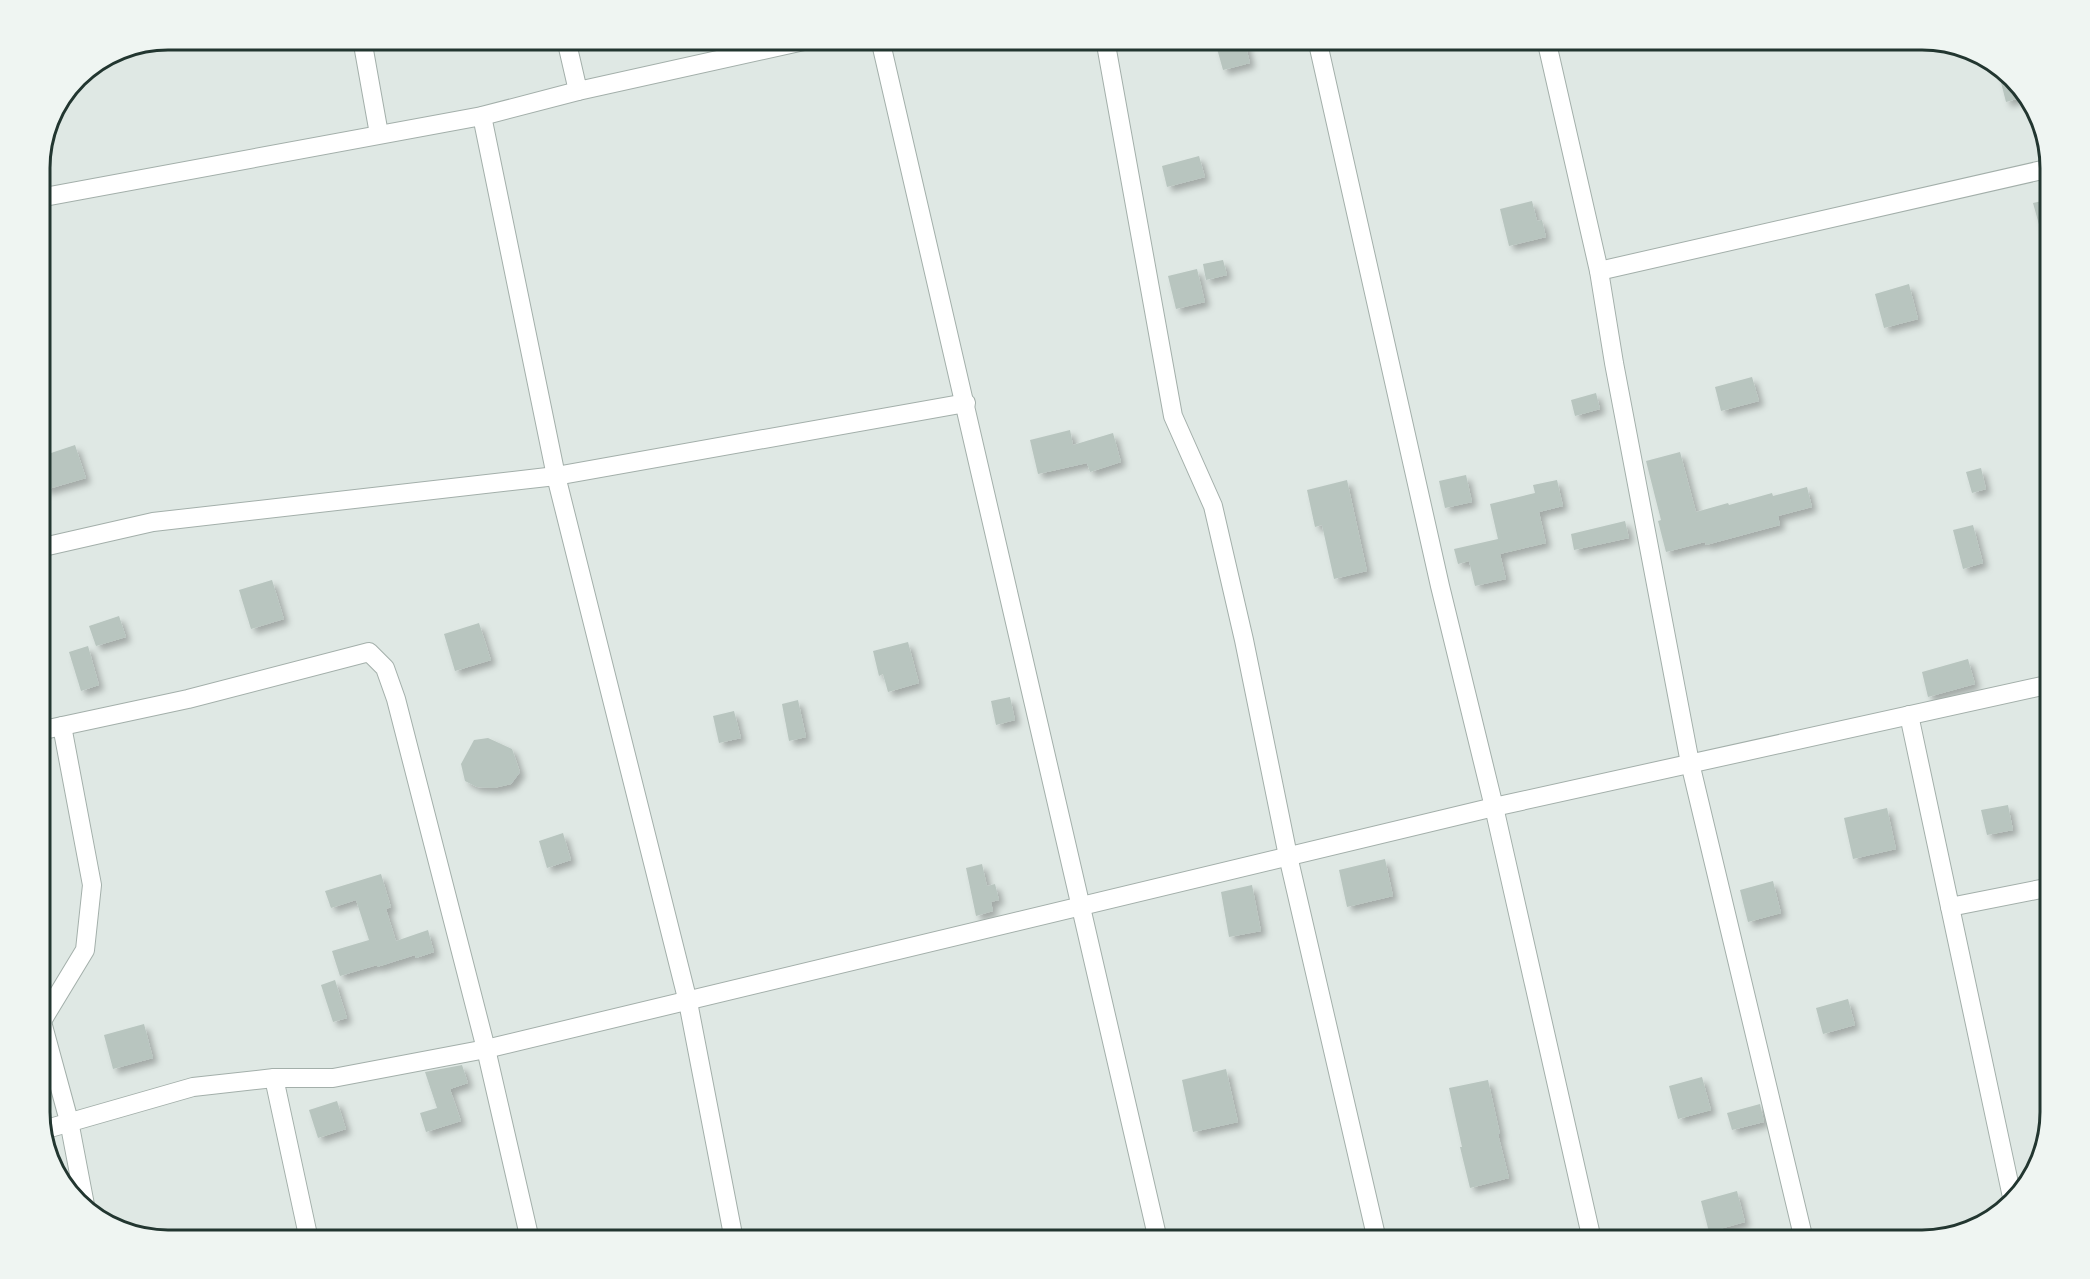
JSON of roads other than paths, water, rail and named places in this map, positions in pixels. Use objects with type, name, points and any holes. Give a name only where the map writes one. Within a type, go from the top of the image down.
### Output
[{"type":"street","points":[[364,50],[379,134]]},
{"type":"street","points":[[569,50],[578,91]]},
{"type":"street","points":[[50,196],[482,116],[578,91],[763,50]]},
{"type":"street","points":[[883,50],[966,403],[1079,907],[1156,1230]]},
{"type":"street","points":[[1107,50],[1173,416],[1213,506],[1244,640],[1288,856],[1375,1230]]},
{"type":"street","points":[[1319,50],[1437,574],[1494,807],[1590,1230]]},
{"type":"street","points":[[1549,50],[1599,271],[1614,363],[1690,763],[1802,1230]]},
{"type":"street","points":[[482,116],[556,476],[688,1002],[732,1230]]},
{"type":"street","points":[[1599,271],[2040,171]]},
{"type":"street","points":[[50,545],[153,522],[556,476],[966,403]]},
{"type":"street","points":[[50,729],[188,699],[369,652],[385,668],[396,699],[486,1049],[528,1230]]},
{"type":"street","points":[[51,1127],[193,1087],[274,1078],[333,1078],[486,1049],[1494,807],[2040,686]]},
{"type":"street","points":[[1909,715],[2010,1190]]},
{"type":"street","points":[[50,1002],[85,950],[92,885],[62,726]]},
{"type":"street","points":[[1950,907],[2040,889]]},
{"type":"street","points":[[50,1050],[69,1121],[83,1194]]},
{"type":"street","points":[[274,1078],[307,1230]]}]
